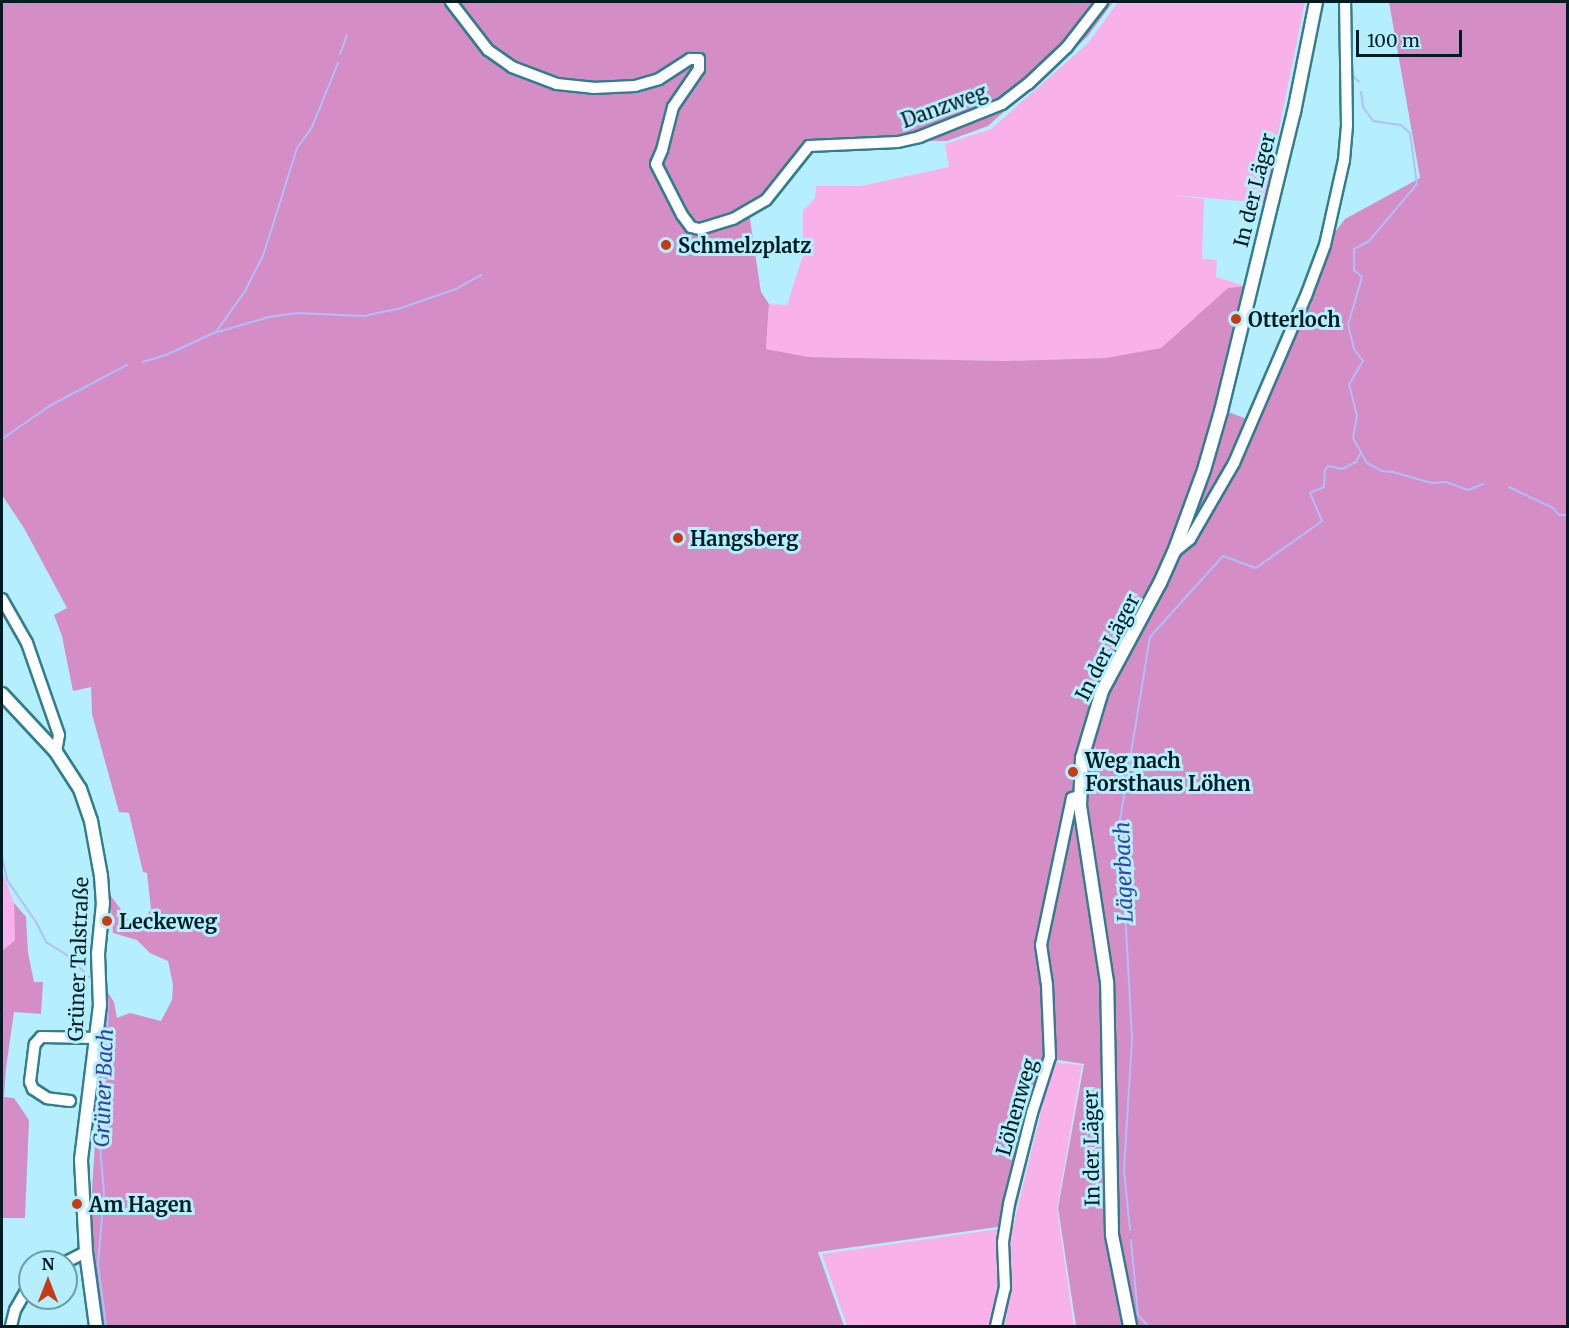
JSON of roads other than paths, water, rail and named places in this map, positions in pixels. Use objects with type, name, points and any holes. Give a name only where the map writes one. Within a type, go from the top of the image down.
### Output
[{"type":"main road","name":"In der Läger","points":[[1130,1326],[1112,1235],[1107,982],[1079,796],[1083,754],[1102,691],[1174,552],[1204,470],[1221,411],[1294,112],[1316,2]]},
{"type":"main road","name":"Grüner Talstraße","points":[[2,694],[56,752],[80,789],[101,876],[103,903],[98,954],[100,1005],[97,1038],[87,1092],[81,1160],[86,1252],[96,1326]]},
{"type":"street","name":"Danzweg","points":[[450,2],[478,39],[499,58],[523,71],[566,86],[615,88],[644,85],[666,76],[690,59],[699,59],[699,69],[673,107],[656,164],[682,216],[691,227],[700,229],[733,219],[766,200],[809,146],[820,143],[882,145],[898,142],[919,137],[1002,104],[1028,84],[1067,46],[1102,2]]},
{"type":"street","points":[[1174,552],[1190,539],[1234,463],[1325,245],[1344,160],[1347,125],[1345,2]]},
{"type":"street","points":[[2,599],[31,653],[59,735],[56,752]]},
{"type":"street","name":"Löhenweg","points":[[996,1326],[1005,1288],[1003,1242],[1009,1204],[1032,1113],[1050,1057],[1048,996],[1041,945],[1072,798],[1079,796]]},
{"type":"street","points":[[70,1101],[47,1098],[33,1089],[30,1083],[35,1044],[41,1036],[97,1038]]},
{"type":"street","points":[[78,1256],[86,1252]]},
{"type":"street","points":[[11,1326],[18,1305]]},
{"type":"waterway","points":[[340,54],[347,35]]},
{"type":"waterway","points":[[143,362],[166,355],[216,332],[245,291],[263,256],[297,148],[312,127],[338,63]]},
{"type":"waterway","name":"Lägerbach","points":[[1351,74],[1359,82]]},
{"type":"waterway","name":"Lägerbach","points":[[1361,92],[1363,107],[1373,121],[1401,125],[1410,133],[1417,184],[1369,241],[1354,249],[1354,270],[1362,277],[1348,325],[1354,349],[1363,361],[1349,384],[1357,416],[1353,438],[1367,463],[1382,471],[1432,483],[1446,482],[1468,490],[1484,484]]},
{"type":"waterway","points":[[218,332],[269,317],[297,313],[364,316],[398,309],[456,289],[481,275]]},
{"type":"waterway","points":[[2,439],[51,405],[127,365]]},
{"type":"waterway","name":"Lägerbach","points":[[1130,1230],[1124,1170],[1132,1039],[1120,820],[1150,637],[1223,556],[1256,568],[1322,521],[1310,493],[1324,487],[1325,470],[1328,466],[1342,469],[1356,462],[1360,454]]},
{"type":"waterway","points":[[1509,487],[1553,508],[1559,515],[1568,515]]},
{"type":"waterway","name":"Grüner Bach","points":[[2,856],[7,880],[36,922],[46,942],[68,956],[89,977]]},
{"type":"waterway","name":"Grüner Bach","points":[[105,992],[108,1002],[107,1045],[98,1122],[104,1193],[98,1264],[106,1326]]},
{"type":"waterway","name":"Lägerbach","points":[[1131,1240],[1138,1315],[1148,1326]]},
{"type":"place","name":"Schmelzplatz","points":[[666,245]]},
{"type":"place","name":"Otterloch","points":[[1236,319]]},
{"type":"place","name":"Hangsberg","points":[[678,538]]},
{"type":"place","name":"Weg nach Forsthaus Löhen","points":[[1073,772]]},
{"type":"place","name":"Leckeweg","points":[[107,921]]},
{"type":"place","name":"Am Hagen","points":[[77,1204]]}]
